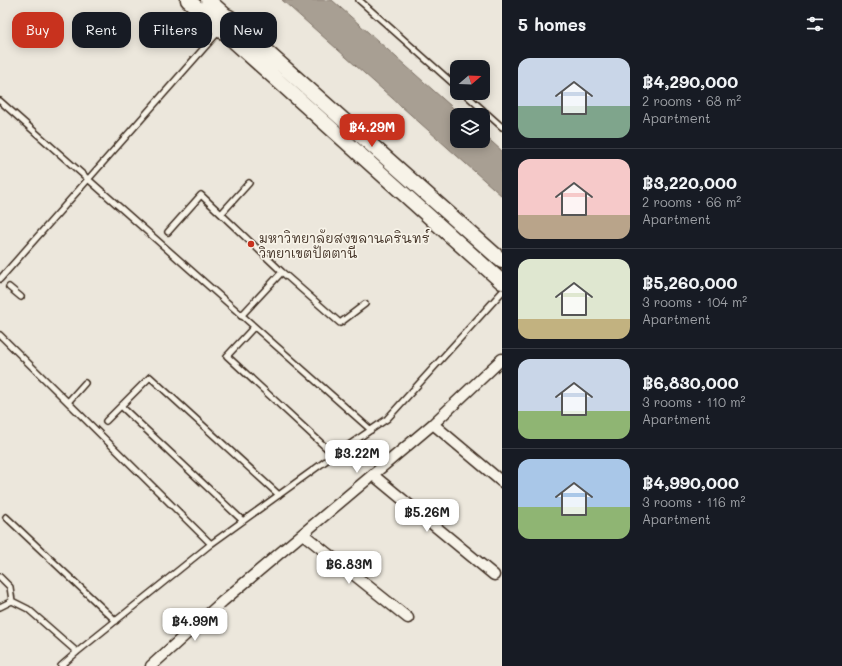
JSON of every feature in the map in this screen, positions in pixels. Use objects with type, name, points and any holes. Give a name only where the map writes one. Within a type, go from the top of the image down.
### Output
[{"type":"main road","points":[[188,0],[220,22]]},
{"type":"main road","points":[[208,0],[220,19]]},
{"type":"main road","points":[[242,48],[502,282]]},
{"type":"main road","points":[[251,48],[502,261]]},
{"type":"street","points":[[151,666],[223,601],[433,424],[501,363]]},
{"type":"street","points":[[433,424],[502,482]]},
{"type":"street","points":[[373,474],[494,575]]},
{"type":"street","points":[[303,534],[408,618]]},
{"type":"lane","points":[[359,0],[450,81]]},
{"type":"lane","points":[[1,280],[220,30]]},
{"type":"lane","points":[[472,100],[502,127]]},
{"type":"lane","points":[[0,101],[371,430]]},
{"type":"lane","points":[[221,214],[248,183]]},
{"type":"lane","points":[[168,232],[201,195],[282,272],[340,323],[365,304]]},
{"type":"lane","points":[[241,316],[282,272]]},
{"type":"lane","points":[[10,287],[21,298]]},
{"type":"lane","points":[[61,666],[211,544],[386,419],[502,292]]},
{"type":"lane","points":[[254,327],[227,356],[334,455]]},
{"type":"lane","points":[[0,335],[211,544]]},
{"type":"lane","points":[[106,421],[150,378],[279,495]]},
{"type":"lane","points":[[68,402],[85,383]]},
{"type":"lane","points":[[121,406],[243,521]]},
{"type":"lane","points":[[6,517],[116,621]]},
{"type":"lane","points":[[0,577],[10,587],[12,602]]},
{"type":"lane","points":[[0,607],[12,602],[28,609],[77,652]]},
{"type":"shaded area","points":[[282,0],[332,0],[453,108],[450,108],[450,148],[490,148],[490,140],[502,151],[502,196]]},
{"type":"place","name":"มหาวิทยาลัยสงขลานครินทร์ วิทยาเขตปัตตานี","points":[[251,244]]}]
